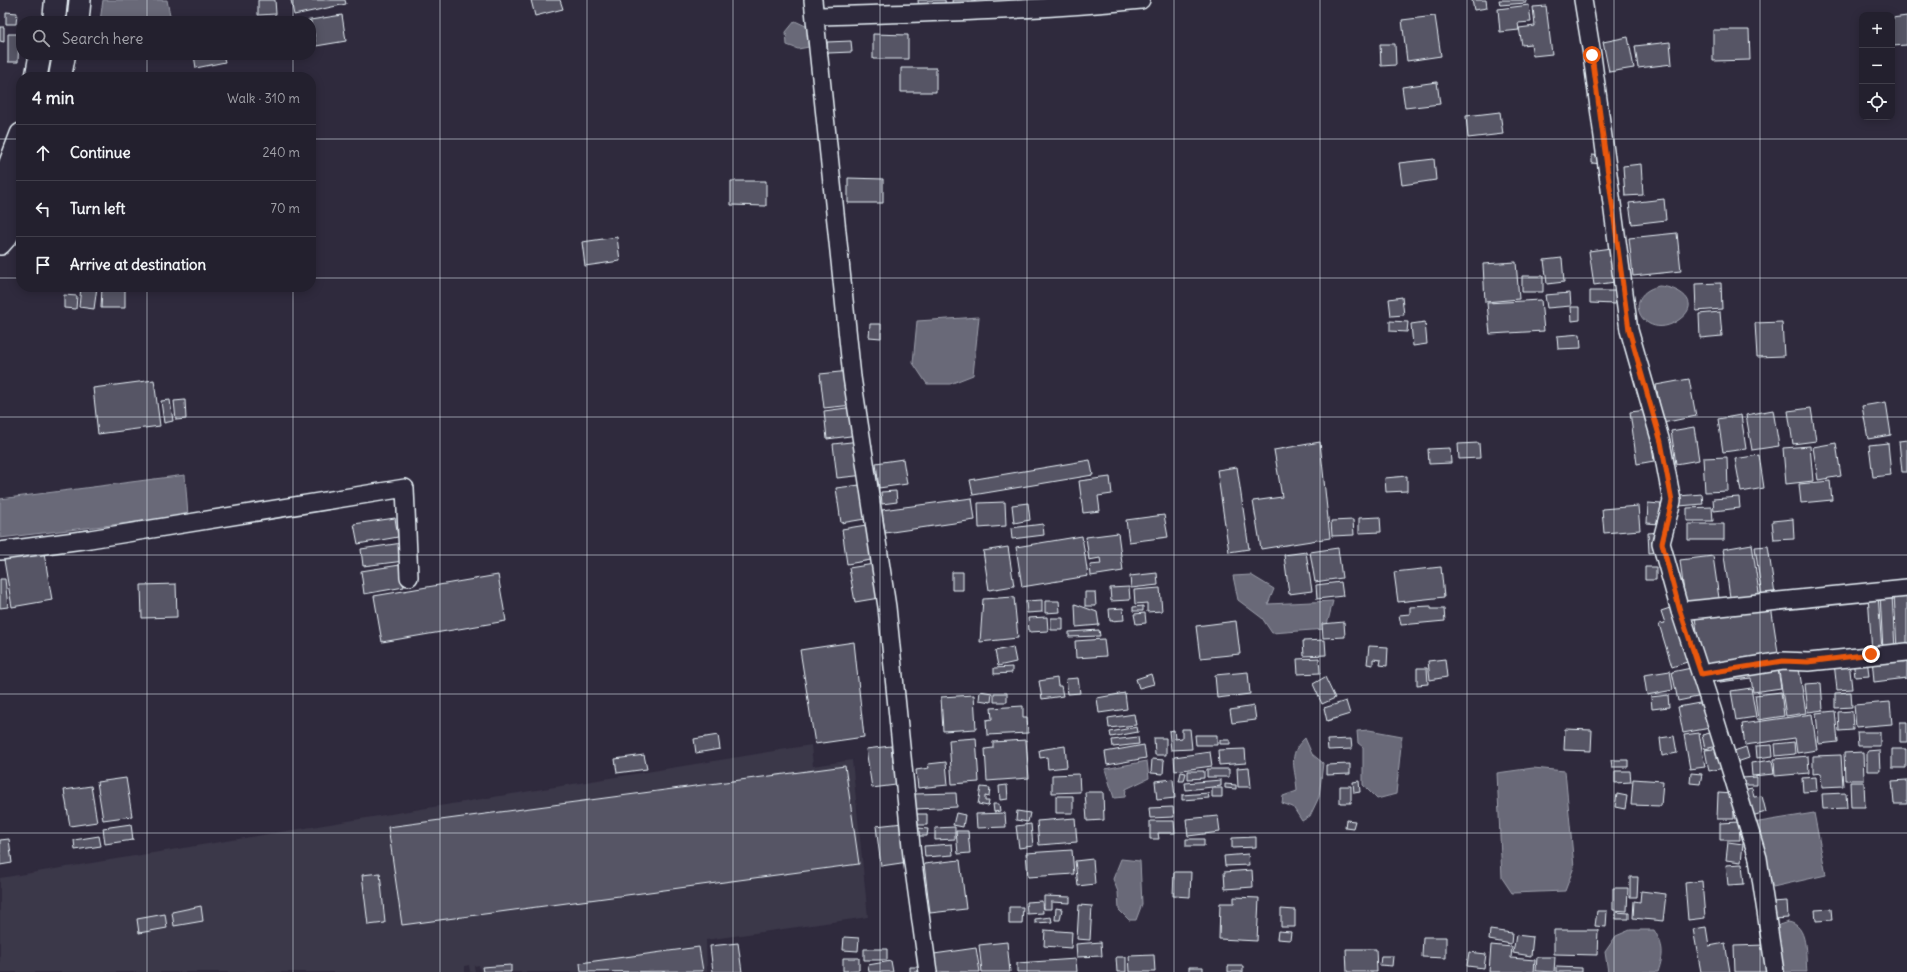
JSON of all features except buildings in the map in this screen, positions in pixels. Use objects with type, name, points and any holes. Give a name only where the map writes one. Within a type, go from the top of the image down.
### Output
[{"type":"highway","points":[[54,16],[56,0]]},
{"type":"highway","points":[[69,16],[71,0]]},
{"type":"highway","points":[[47,72],[49,60]]},
{"type":"highway","points":[[61,72],[63,60]]},
{"type":"highway","points":[[0,200],[11,183],[16,171]]},
{"type":"highway","points":[[0,228],[16,202]]},
{"type":"main road","points":[[46,16],[48,0]]},
{"type":"main road","points":[[78,16],[80,0]]},
{"type":"main road","points":[[37,72],[39,60]]},
{"type":"main road","points":[[71,72],[73,60]]},
{"type":"main road","points":[[0,183],[16,146]]},
{"type":"main road","points":[[0,244],[7,236],[16,220]]},
{"type":"street","points":[[928,972],[912,856],[887,607],[852,377],[814,8],[960,12],[1061,8],[1141,0]]},
{"type":"street","points":[[1583,0],[1593,63],[1629,330],[1661,442],[1672,501],[1662,543],[1680,611],[1758,858],[1775,972]]},
{"type":"street","points":[[0,551],[90,539],[405,488],[409,577]]},
{"type":"street","points":[[1680,611],[1907,588]]},
{"type":"street","points":[[1701,674],[1783,661],[1808,662],[1907,652]]},
{"type":"shaded area","points":[[811,745],[813,766],[852,760],[868,917],[706,940],[707,972],[694,972],[703,971],[699,947],[580,963],[581,972],[511,972],[511,965],[482,968],[483,972],[480,972],[479,965],[474,966],[475,972],[470,972],[469,965],[465,966],[465,972],[0,972],[0,878]],"holes":[[[845,766],[858,864],[402,925],[389,827]],[[380,873],[385,923],[368,925],[362,875]]]},
{"type":"water","points":[[103,0],[167,0],[170,16],[101,16]]},
{"type":"water","points":[[795,21],[808,27],[809,47],[798,49],[787,45],[786,32]]},
{"type":"water","points":[[1659,286],[1674,289],[1680,292],[1688,301],[1689,307],[1680,319],[1668,325],[1656,326],[1647,323],[1641,316],[1638,308],[1640,299],[1646,291]]},
{"type":"water","points":[[979,317],[973,375],[950,384],[927,384],[913,363],[917,321]]},
{"type":"water","points":[[185,475],[188,516],[0,538],[0,499]]},
{"type":"water","points":[[1251,575],[1274,589],[1268,604],[1333,601],[1326,629],[1272,633],[1262,618],[1238,600],[1233,576]]},
{"type":"water","points":[[1369,730],[1402,736],[1396,794],[1377,799],[1363,785],[1363,747],[1358,743],[1357,731]]},
{"type":"water","points":[[1305,738],[1312,754],[1323,763],[1319,797],[1310,816],[1302,821],[1293,807],[1282,803],[1283,796],[1297,791],[1294,756],[1299,744]]},
{"type":"water","points":[[1147,761],[1149,778],[1126,789],[1125,797],[1114,798],[1105,769]]},
{"type":"water","points":[[1533,768],[1565,771],[1574,867],[1565,891],[1512,893],[1502,878],[1497,773]]},
{"type":"water","points":[[1814,813],[1826,875],[1773,887],[1753,823]]},
{"type":"water","points":[[1121,859],[1140,861],[1142,904],[1136,920],[1129,920],[1119,910],[1118,892],[1113,879]]},
{"type":"water","points":[[1788,922],[1795,924],[1803,935],[1806,950],[1807,972],[1779,972],[1777,927]]},
{"type":"water","points":[[1630,930],[1654,930],[1660,941],[1662,950],[1658,972],[1608,972],[1605,952],[1616,936]]},
{"type":"route","points":[[1592,55],[1629,330],[1661,442],[1672,501],[1662,543],[1680,611],[1701,674],[1783,661],[1808,662],[1871,654]]}]
